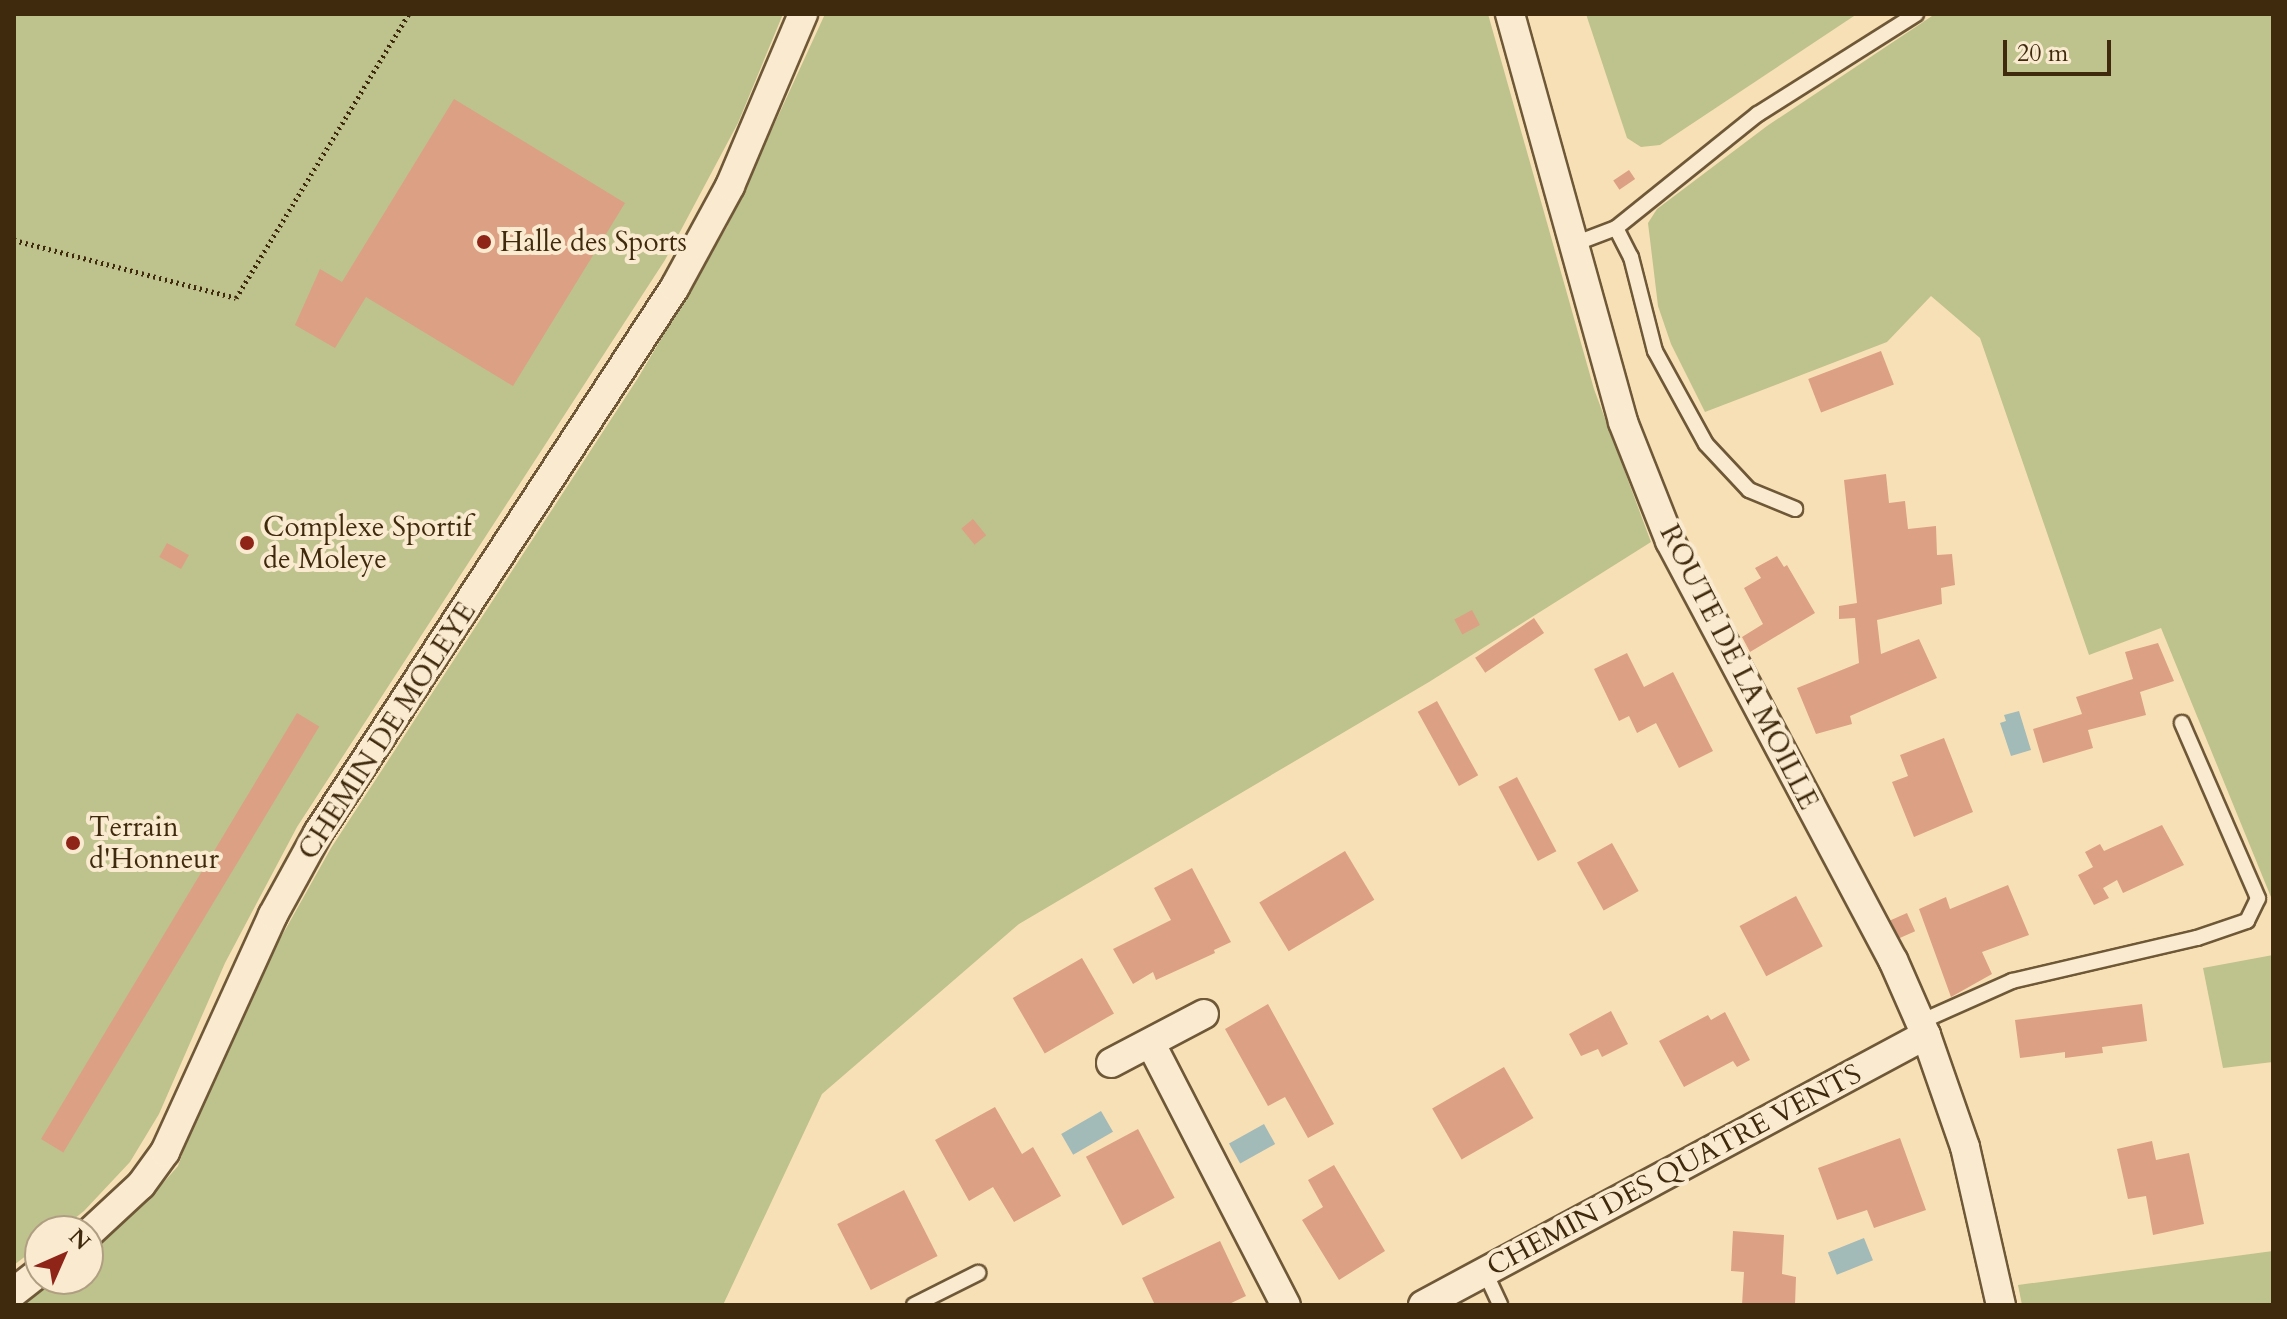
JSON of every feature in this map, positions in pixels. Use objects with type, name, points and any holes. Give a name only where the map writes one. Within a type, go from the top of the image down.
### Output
[{"type":"street","name":"CHEMIN DE MOLEYE","points":[[104,1219],[131,1195],[165,1152],[267,928],[318,833],[675,287],[730,186],[803,14]]},
{"type":"street","name":"ROUTE DE LA MOILLE","points":[[1510,14],[1623,422],[1670,541],[1893,960],[1923,1028],[1965,1147],[2001,1305]]},
{"type":"street","points":[[1111,1063],[1204,1014]]},
{"type":"street","name":"CHEMIN DES QUATRE VENTS","points":[[1423,1305],[1923,1028]]},
{"type":"street","points":[[1151,1044],[1286,1305]]},
{"type":"lane","points":[[1574,244],[1616,228],[1758,114],[1916,14]]},
{"type":"lane","points":[[1616,228],[1631,257],[1655,351],[1706,444],[1749,490],[1795,509]]},
{"type":"lane","points":[[1923,1028],[2012,981],[2197,938],[2247,921],[2258,898],[2182,723]]},
{"type":"lane","points":[[1484,1269],[1500,1305]]},
{"type":"lane","points":[[914,1305],[978,1273]]},
{"type":"path","points":[[14,240],[236,298],[409,14]]},
{"type":"green space","name":"Complexe Sportif de Moleye","points":[[14,14],[783,14],[738,123],[665,260],[297,827],[225,963],[159,1114],[130,1162],[79,1215],[24,1215],[24,1257],[14,1265]]},
{"type":"green space","points":[[825,14],[1488,14],[1594,389],[1651,542],[1429,682],[1019,924],[822,1094],[723,1305],[21,1305],[33,1295],[104,1295],[104,1237],[148,1200],[178,1166],[198,1109],[261,973],[331,848],[638,378],[727,227]]},
{"type":"green space","points":[[1586,14],[1857,14],[1660,145],[1641,147],[1627,138]]},
{"type":"green space","points":[[1935,14],[2273,14],[2273,902],[2161,628],[2089,655],[1980,338],[1931,296],[1887,342],[1705,412],[1671,344],[1658,306],[1648,223],[1657,209],[1767,126]]},
{"type":"green space","points":[[2273,955],[2273,1062],[2223,1068],[2203,968]]},
{"type":"green space","points":[[2273,1251],[2273,1305],[2022,1305],[2018,1285]]},
{"type":"water","points":[[2019,711],[2031,750],[2011,756],[2000,723],[2006,721],[2004,715]]},
{"type":"water","points":[[1101,1111],[1113,1132],[1073,1155],[1061,1134]]},
{"type":"water","points":[[1264,1124],[1275,1144],[1240,1164],[1229,1143]]},
{"type":"water","points":[[1864,1238],[1873,1260],[1837,1275],[1828,1253]]},
{"type":"building","name":"Halle des Sports","points":[[454,99],[625,203],[513,386],[366,297],[335,348],[295,325],[320,269],[342,282]]},
{"type":"building","points":[[1629,170],[1635,179],[1619,190],[1613,181]]},
{"type":"building","points":[[1881,351],[1894,385],[1821,413],[1808,379]]},
{"type":"building","points":[[1886,474],[1889,503],[1905,501],[1908,529],[1936,526],[1937,555],[1952,554],[1955,585],[1941,588],[1942,604],[1877,620],[1881,654],[1919,639],[1937,678],[1850,716],[1852,724],[1816,734],[1797,688],[1859,663],[1855,618],[1839,619],[1839,606],[1857,603],[1844,480]]},
{"type":"building","points":[[973,519],[986,535],[975,545],[961,528]]},
{"type":"building","points":[[167,543],[189,555],[181,569],[159,557]]},
{"type":"building","points":[[1777,556],[1784,567],[1787,565],[1815,613],[1750,652],[1742,637],[1763,624],[1744,588],[1761,578],[1755,568]]},
{"type":"building","points":[[1472,610],[1480,625],[1462,634],[1454,619]]},
{"type":"building","points":[[1534,618],[1544,633],[1485,673],[1475,658]]},
{"type":"building","points":[[2158,643],[2174,681],[2140,692],[2146,715],[2088,730],[2093,748],[2043,763],[2033,729],[2082,714],[2076,697],[2133,679],[2125,652]]},
{"type":"building","points":[[1627,653],[1644,687],[1673,672],[1713,751],[1679,768],[1656,723],[1637,733],[1629,716],[1619,721],[1594,669]]},
{"type":"building","points":[[1437,701],[1478,775],[1459,786],[1418,712]]},
{"type":"building","points":[[297,713],[319,726],[63,1152],[41,1139]]},
{"type":"building","points":[[1944,738],[1973,812],[1914,837],[1892,782],[1908,776],[1900,755]]},
{"type":"building","points":[[1517,777],[1556,851],[1538,861],[1498,787]]},
{"type":"building","points":[[2162,825],[2184,865],[2123,893],[2117,880],[2103,888],[2109,898],[2094,905],[2078,875],[2093,867],[2085,852],[2100,844],[2104,851]]},
{"type":"building","points":[[1612,843],[1639,891],[1604,910],[1577,862]]},
{"type":"building","points":[[1345,851],[1374,900],[1289,951],[1259,903]]},
{"type":"building","points":[[1192,868],[1231,942],[1214,950],[1215,953],[1156,980],[1153,972],[1133,984],[1113,949],[1171,920],[1154,888]]},
{"type":"building","points":[[2008,885],[2029,935],[1982,952],[1992,974],[1951,997],[1919,909],[1946,897],[1950,909]]},
{"type":"building","points":[[1796,896],[1823,946],[1766,976],[1739,926]]},
{"type":"building","points":[[1907,913],[1915,931],[1899,939],[1891,920]]},
{"type":"building","points":[[1082,958],[1114,1013],[1045,1053],[1013,998]]},
{"type":"building","points":[[1268,1004],[1334,1124],[1308,1138],[1285,1097],[1268,1106],[1225,1029]]},
{"type":"building","points":[[2142,1004],[2147,1041],[2102,1047],[2103,1053],[2065,1058],[2065,1052],[2020,1058],[2015,1020]]},
{"type":"building","points":[[1611,1011],[1628,1044],[1602,1057],[1598,1049],[1581,1056],[1569,1034]]},
{"type":"building","points":[[1725,1012],[1750,1060],[1737,1067],[1733,1061],[1684,1087],[1659,1041],[1708,1015],[1711,1020]]},
{"type":"building","points":[[1504,1067],[1534,1118],[1462,1160],[1432,1108]]},
{"type":"building","points":[[995,1107],[1022,1154],[1033,1147],[1061,1196],[1014,1222],[993,1187],[969,1201],[935,1140]]},
{"type":"building","points":[[1138,1129],[1175,1198],[1123,1226],[1086,1157]]},
{"type":"building","points":[[1900,1138],[1926,1210],[1874,1228],[1867,1210],[1837,1220],[1818,1168]]},
{"type":"building","points":[[2152,1141],[2156,1160],[2189,1153],[2204,1224],[2153,1235],[2146,1196],[2128,1199],[2117,1149]]},
{"type":"building","points":[[1334,1165],[1385,1251],[1339,1280],[1302,1220],[1323,1207],[1308,1180]]},
{"type":"building","points":[[904,1190],[938,1256],[871,1290],[837,1224]]},
{"type":"building","points":[[1733,1231],[1784,1235],[1782,1274],[1796,1277],[1795,1305],[1742,1305],[1744,1272],[1731,1271]]},
{"type":"building","points":[[1220,1241],[1246,1296],[1227,1305],[1155,1305],[1142,1278]]},
{"type":"place","name":"Halle des Sports","points":[[484,242]]},
{"type":"place","name":"Complexe Sportif de Moleye","points":[[247,543]]},
{"type":"place","name":"Terrain d'Honneur","points":[[73,843]]}]
